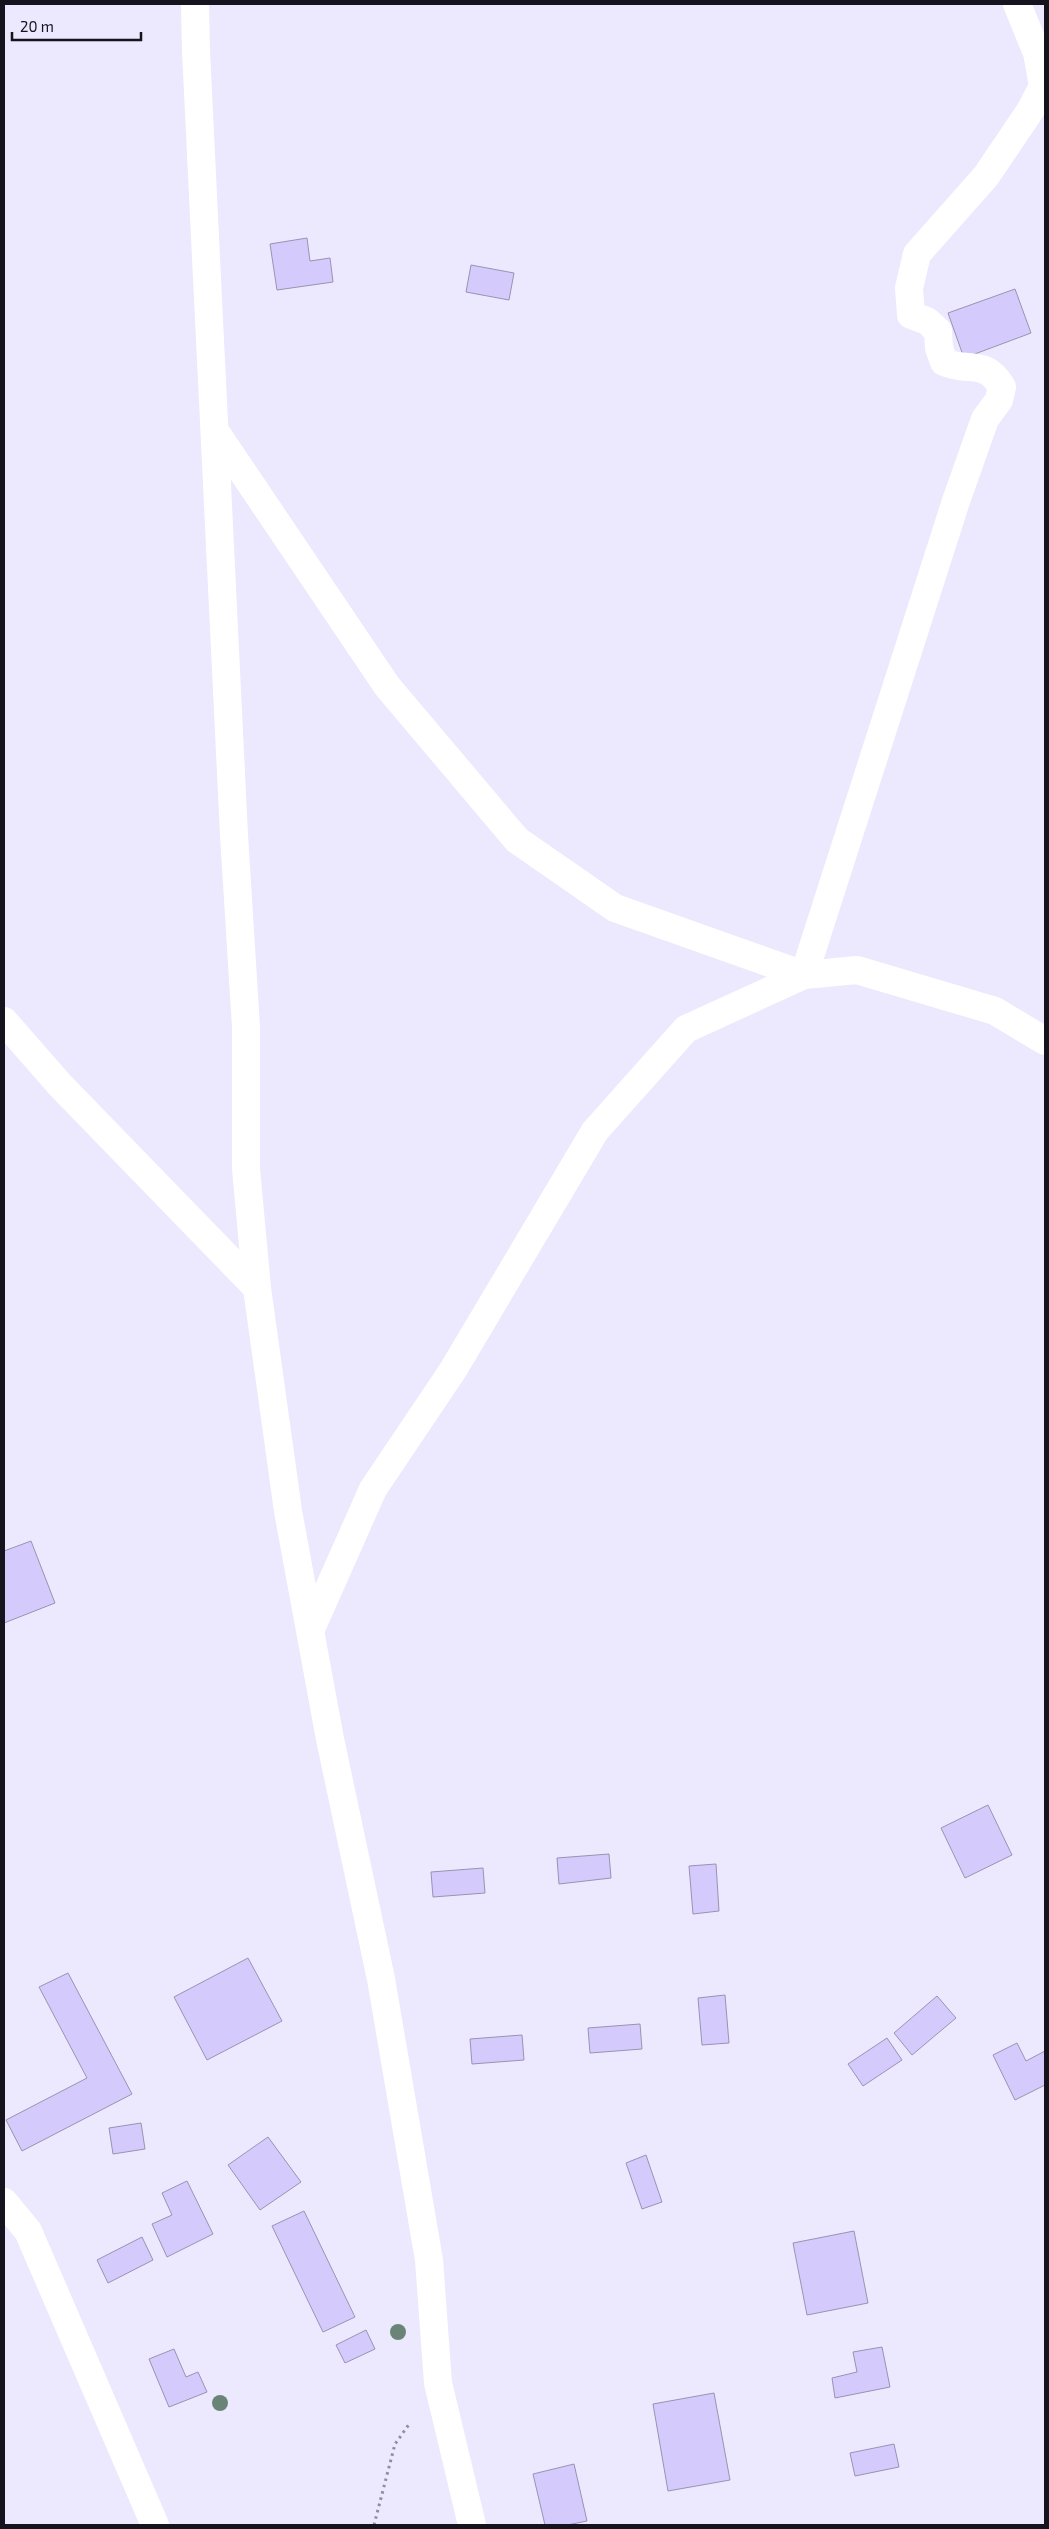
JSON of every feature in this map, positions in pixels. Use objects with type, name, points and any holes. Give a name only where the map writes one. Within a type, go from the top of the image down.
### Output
[{"type":"street","points":[[195,4],[196,71],[246,1027],[246,1169],[257,1288],[288,1511],[330,1739],[382,1979],[429,2260],[438,2383],[472,2525]]},
{"type":"street","points":[[804,975],[956,501],[986,419],[999,400],[1002,387],[994,374],[984,368],[955,367],[944,362],[939,348],[938,331],[927,321],[911,315],[909,288],[918,254],[986,176],[1030,111],[1043,86],[1037,53],[1017,4]]},
{"type":"street","points":[[214,431],[387,686],[517,840],[615,908],[804,975]]},
{"type":"street","points":[[310,1631],[374,1489],[453,1370],[595,1131],[686,1029],[804,975],[857,970],[995,1011],[1045,1042]]},
{"type":"street","points":[[4,1021],[60,1085],[257,1288]]},
{"type":"street","points":[[4,2202],[28,2231],[155,2525]]},
{"type":"path","points":[[374,2525],[395,2444],[438,2383]]},
{"type":"building","points":[[307,238],[310,261],[330,258],[333,282],[277,290],[270,244]]},
{"type":"building","points":[[471,265],[514,273],[509,300],[466,292]]},
{"type":"building","points":[[1015,289],[1031,333],[964,358],[948,313]]},
{"type":"building","points":[[31,1541],[55,1603],[4,1623],[4,1551]]},
{"type":"building","points":[[988,1805],[1012,1855],[965,1878],[941,1828]]},
{"type":"building","points":[[609,1854],[611,1878],[559,1884],[557,1858]]},
{"type":"building","points":[[716,1864],[719,1911],[693,1914],[689,1866]]},
{"type":"building","points":[[483,1868],[485,1893],[433,1897],[431,1872]]},
{"type":"building","points":[[248,1958],[282,2021],[207,2060],[174,1997]]},
{"type":"building","points":[[68,1973],[132,2094],[22,2151],[6,2120],[87,2078],[39,1987]]},
{"type":"building","points":[[725,1995],[729,2043],[702,2045],[698,1998]]},
{"type":"building","points":[[937,1996],[956,2018],[912,2055],[894,2033]]},
{"type":"building","points":[[640,2024],[642,2049],[590,2053],[588,2028]]},
{"type":"building","points":[[522,2035],[524,2060],[472,2064],[470,2039]]},
{"type":"building","points":[[887,2038],[902,2060],[863,2086],[848,2064]]},
{"type":"building","points":[[1017,2043],[1026,2061],[1045,2051],[1045,2085],[1015,2100],[993,2055]]},
{"type":"building","points":[[141,2123],[145,2149],[113,2154],[109,2128]]},
{"type":"building","points":[[268,2137],[301,2182],[260,2210],[228,2165]]},
{"type":"building","points":[[646,2155],[662,2202],[642,2209],[626,2163]]},
{"type":"building","points":[[187,2181],[213,2234],[167,2257],[152,2224],[172,2215],[162,2193]]},
{"type":"building","points":[[304,2211],[355,2317],[323,2332],[272,2226]]},
{"type":"building","points":[[854,2231],[868,2303],[807,2315],[793,2243]]},
{"type":"building","points":[[142,2237],[153,2260],[108,2283],[97,2260]]},
{"type":"building","points":[[366,2330],[375,2349],[345,2363],[336,2345]]},
{"type":"building","points":[[882,2347],[890,2387],[835,2398],[832,2378],[857,2372],[853,2352]]},
{"type":"building","points":[[174,2349],[186,2377],[198,2372],[207,2392],[169,2407],[149,2359]]},
{"type":"building","points":[[714,2393],[730,2480],[668,2491],[653,2404]]},
{"type":"building","points":[[894,2444],[899,2467],[855,2476],[850,2453]]},
{"type":"building","points":[[574,2464],[587,2521],[567,2525],[545,2525],[533,2474]]}]
